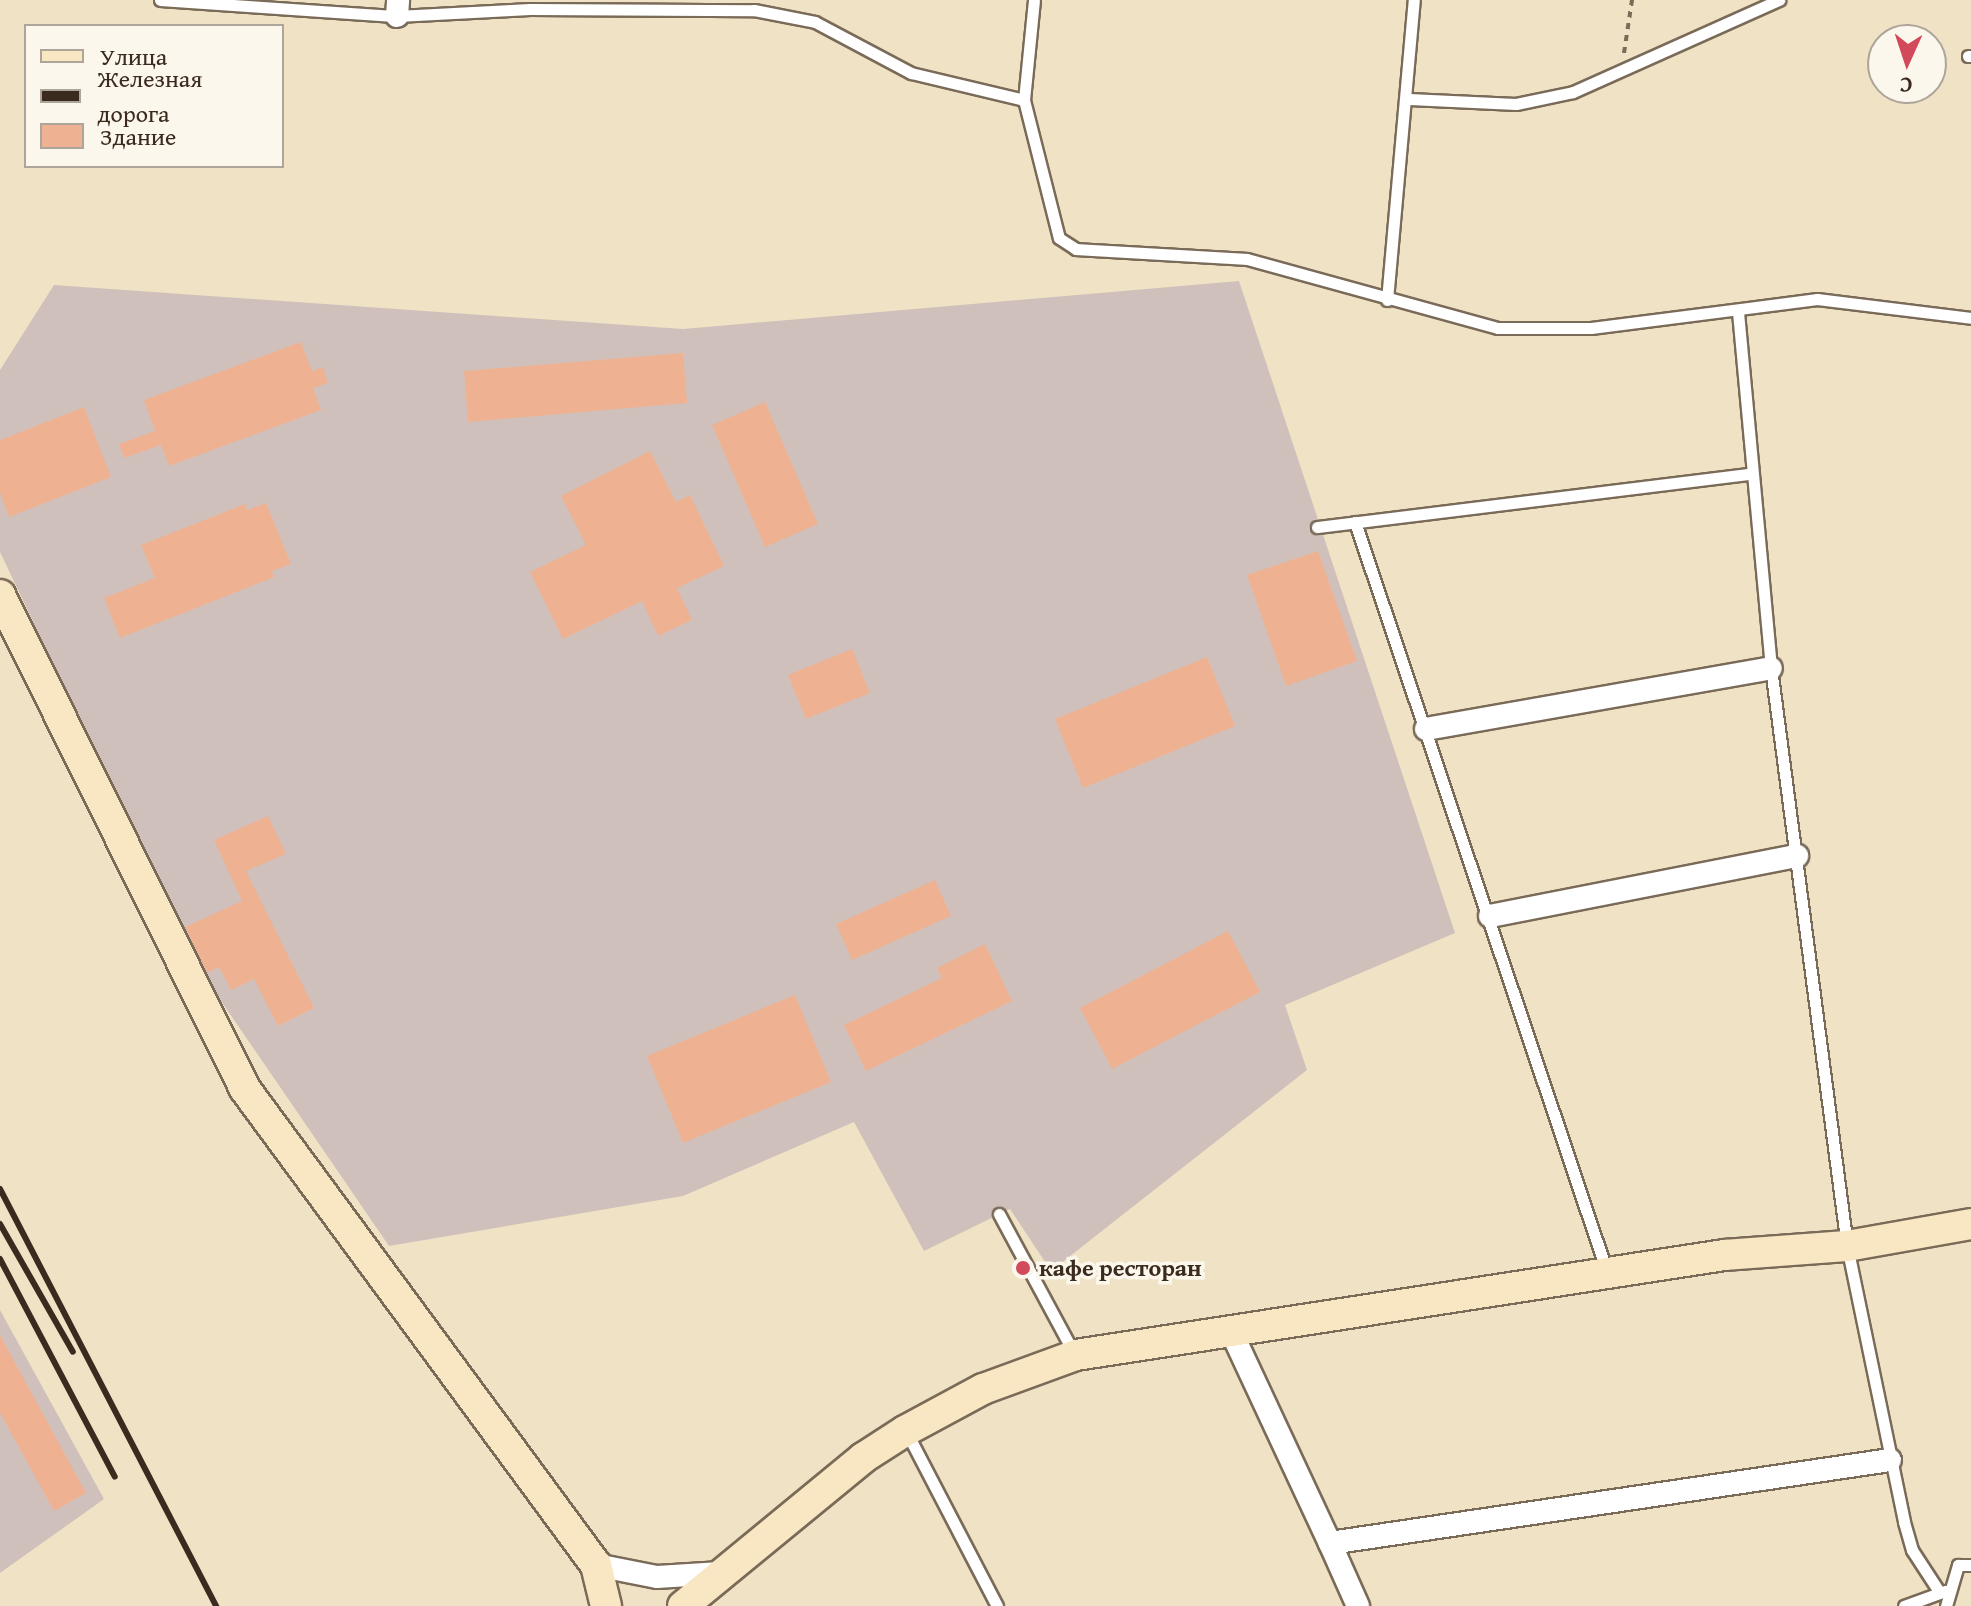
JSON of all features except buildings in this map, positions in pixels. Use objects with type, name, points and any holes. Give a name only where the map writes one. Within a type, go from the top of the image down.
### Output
[{"type":"main road","points":[[0,595],[245,1089],[596,1565],[606,1606]]},
{"type":"main road","points":[[683,1606],[905,1431],[983,1389],[1076,1355],[1609,1277],[1724,1255],[1847,1246],[1971,1224]]},
{"type":"street","points":[[1426,729],[1771,668]]},
{"type":"street","points":[[1490,916],[1797,856]]},
{"type":"street","points":[[1231,1331],[1358,1606]]},
{"type":"street","points":[[1330,1543],[1890,1460]]},
{"type":"street","points":[[596,1565],[657,1577],[721,1573]]},
{"type":"lane","points":[[160,0],[398,8],[754,10],[815,22],[911,73],[1024,100]]},
{"type":"lane","points":[[1034,0],[1024,100],[1059,238],[1076,249],[1247,259],[1387,300],[1498,328],[1591,328],[1738,312],[1817,299],[1971,318]]},
{"type":"lane","points":[[1387,300],[1409,99],[1414,0]]},
{"type":"lane","points":[[1409,99],[1516,104],[1573,92],[1779,0]]},
{"type":"lane","points":[[1738,312],[1771,668],[1847,1246],[1890,1460],[1912,1550],[1944,1591],[1946,1606]]},
{"type":"lane","points":[[1317,527],[1751,474]]},
{"type":"lane","points":[[1355,522],[1609,1277]]},
{"type":"lane","points":[[999,1214],[1076,1355]]},
{"type":"lane","points":[[905,1431],[997,1606]]},
{"type":"lane","points":[[1904,1606],[1944,1591],[1958,1565],[1971,1565]]},
{"type":"path","points":[[1621,73],[1632,0]]},
{"type":"shaded area","points":[[1239,281],[1455,933],[1285,1005],[1307,1070],[1051,1271],[1010,1209],[924,1251],[854,1122],[683,1196],[389,1246],[195,963],[0,552],[0,370],[54,285],[683,329]]},
{"type":"shaded area","points":[[0,1310],[104,1499],[0,1573]]},
{"type":"railway","points":[[0,1189],[216,1606]]},
{"type":"railway","points":[[0,1224],[73,1352]]},
{"type":"railway","points":[[0,1259],[115,1477]]},
{"type":"place","name":"кафе ресторан","points":[[1023,1268]]}]
